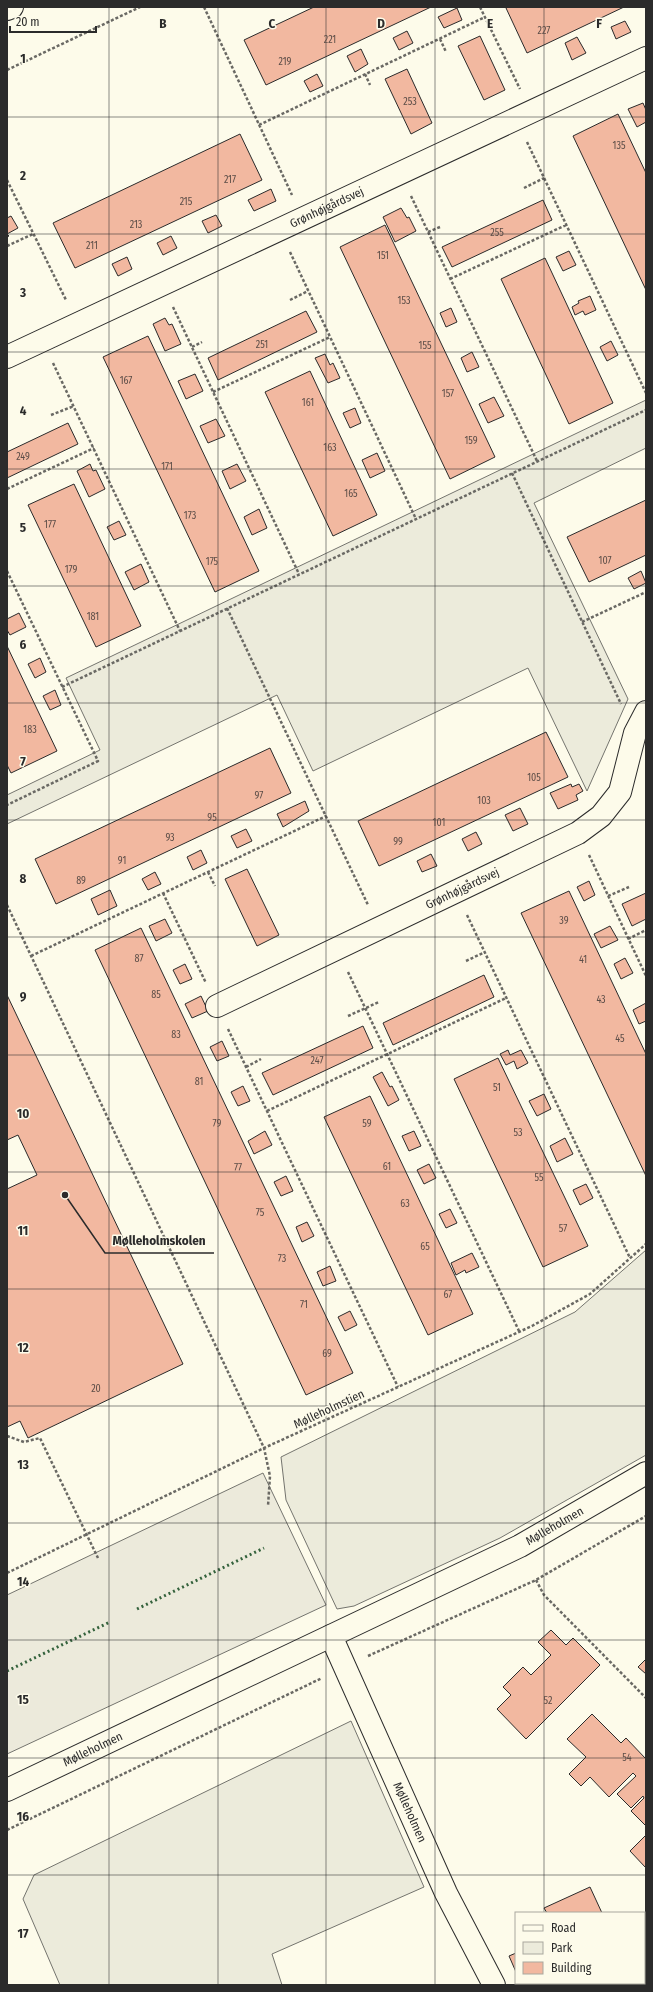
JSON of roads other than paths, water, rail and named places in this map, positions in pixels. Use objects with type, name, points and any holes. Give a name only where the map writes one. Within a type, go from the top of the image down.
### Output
[{"type":"street","points":[[7,9],[12,7]]},
{"type":"street","name":"Grønhøjgårdsvej","points":[[7,357],[646,58]]},
{"type":"street","name":"Grønhøjgårdsvej","points":[[217,1006],[578,833],[601,816],[620,792],[635,733],[646,712]]},
{"type":"street","name":"Mølleholmen","points":[[7,1790],[520,1546],[646,1473]]},
{"type":"street","name":"Mølleholmen","points":[[331,1636],[446,1893],[494,1985]]},
{"type":"place","name":"Mølleholmskolen","points":[[65,1195]]}]
